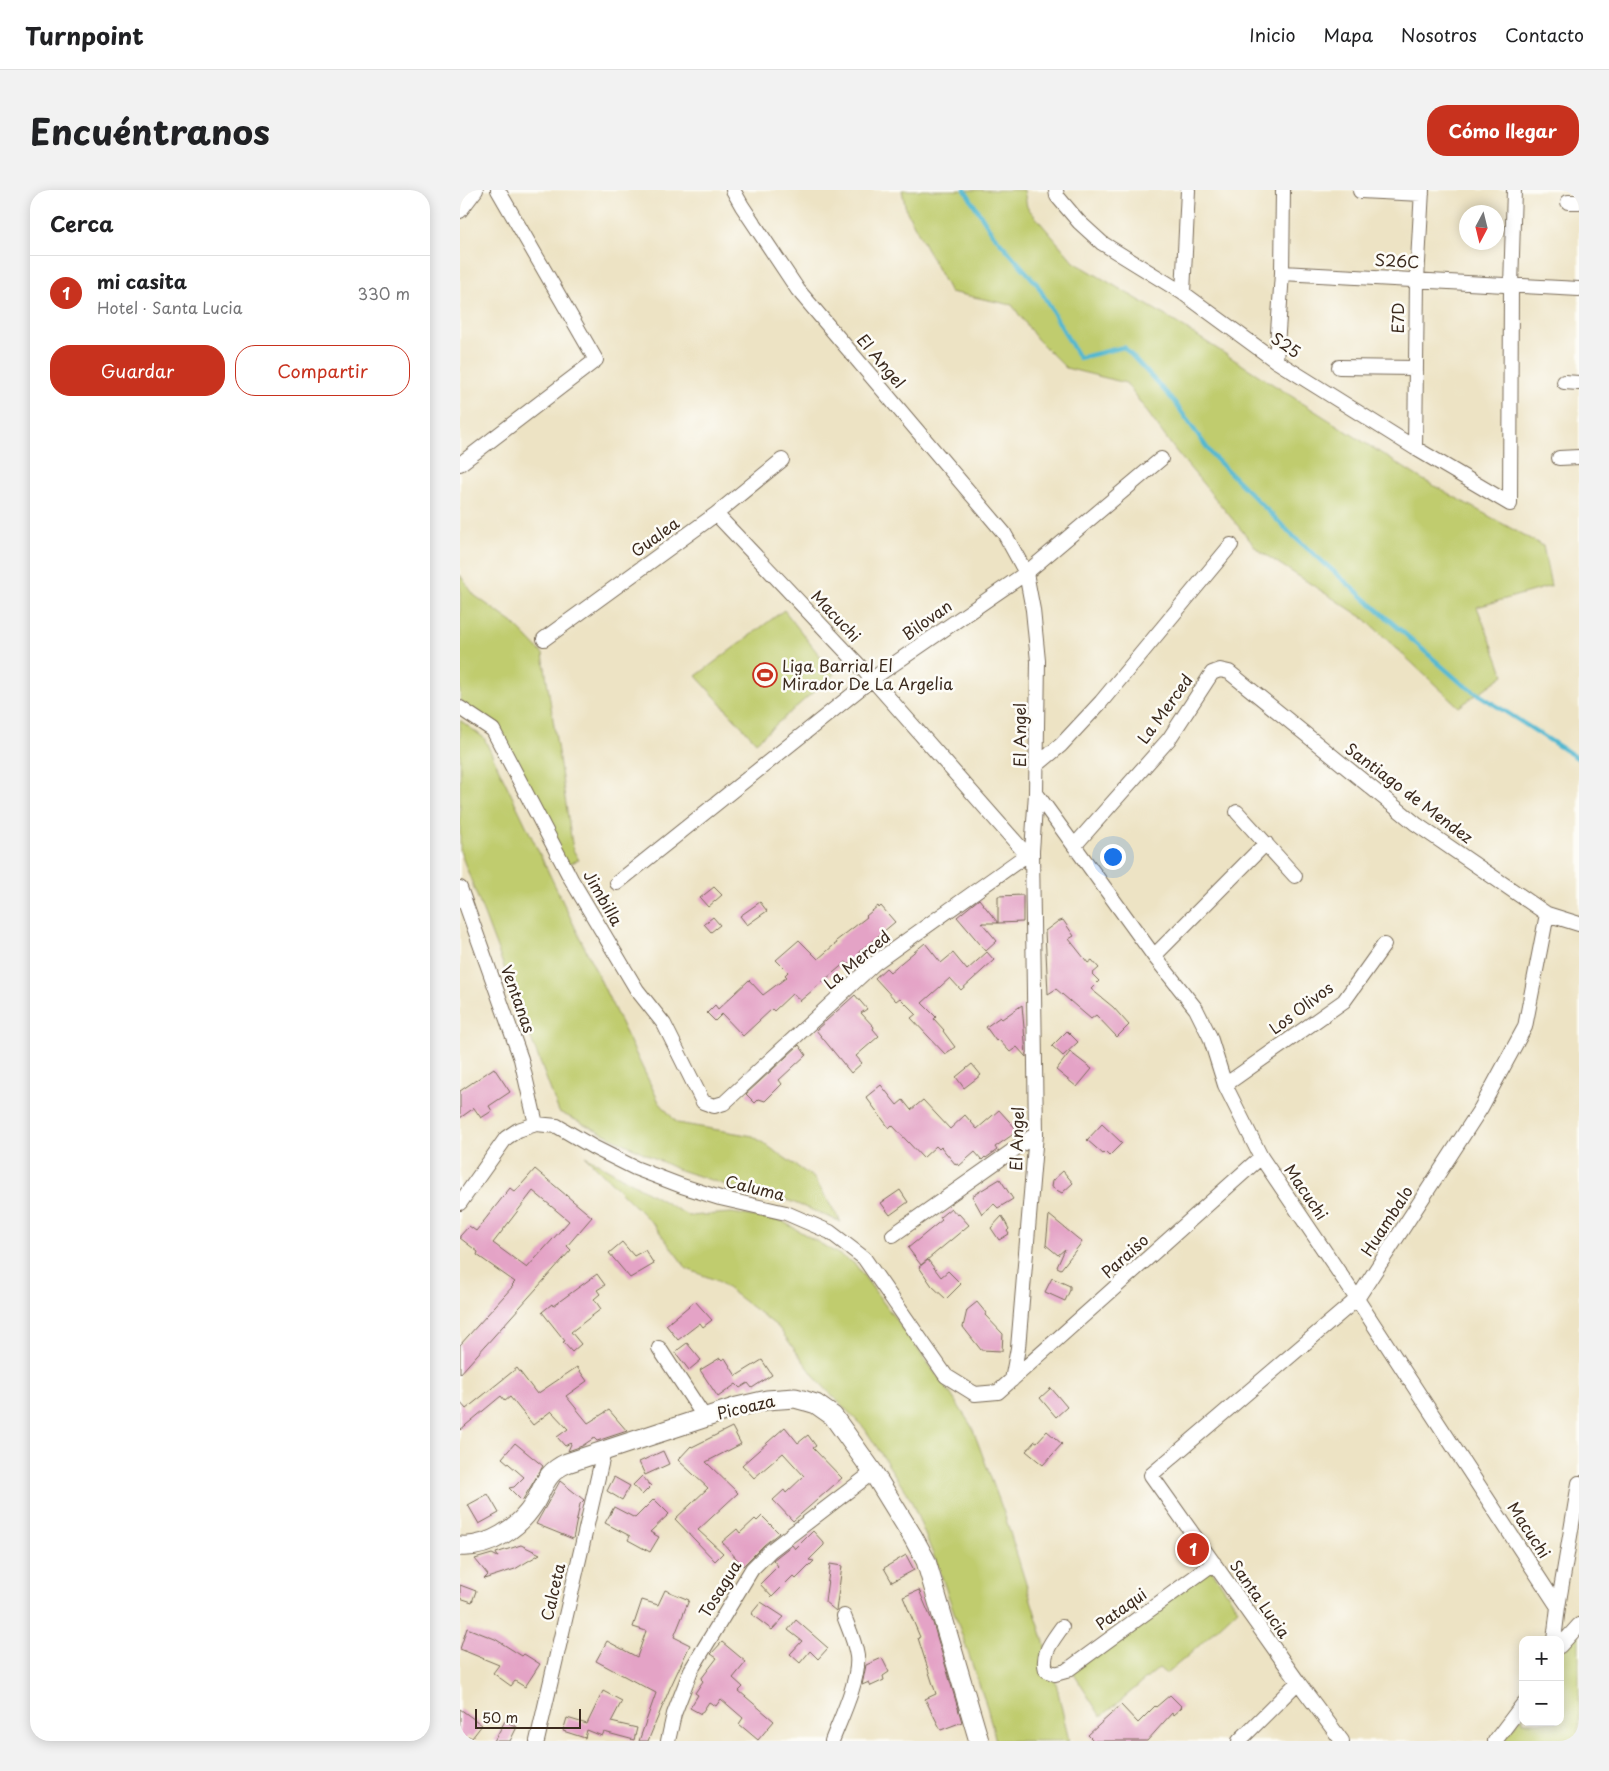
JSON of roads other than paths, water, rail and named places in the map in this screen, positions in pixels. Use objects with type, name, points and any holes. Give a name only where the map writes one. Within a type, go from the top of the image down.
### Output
[{"type":"street","points":[[460,211],[476,190]]},
{"type":"street","points":[[460,464],[596,360],[498,190]]},
{"type":"street","name":"El Angel","points":[[733,190],[798,290],[1004,533],[1026,573],[1033,610],[1038,661],[1036,793],[1030,853],[1036,1134],[1018,1348],[1012,1380]]},
{"type":"street","points":[[1183,293],[1188,190]]},
{"type":"street","points":[[1276,361],[1282,273],[1282,190]]},
{"type":"street","points":[[1511,286],[1514,190]]},
{"type":"street","points":[[1360,191],[1422,192]]},
{"type":"street","name":"E7D","points":[[1415,448],[1416,280],[1422,192]]},
{"type":"street","name":"S25","points":[[1056,193],[1080,222],[1102,243],[1183,293],[1276,361],[1415,448],[1510,504],[1511,286]]},
{"type":"street","name":"S26C","points":[[1282,273],[1579,289]]},
{"type":"street","points":[[1339,367],[1415,368]]},
{"type":"street","points":[[1564,382],[1579,383]]},
{"type":"street","points":[[1559,458],[1579,457]]},
{"type":"street","name":"Bilovan","points":[[617,883],[872,680],[1026,573],[1161,459]]},
{"type":"street","name":"Gualea","points":[[544,639],[716,514],[782,460]]},
{"type":"street","name":"Macuchi","points":[[716,514],[872,680],[1030,853]]},
{"type":"street","points":[[1037,766],[1061,745],[1100,702],[1231,545]]},
{"type":"street","name":"La Merced","points":[[1075,845],[1169,739],[1212,673],[1220,670],[1229,672]]},
{"type":"street","name":"Santiago de Mendez","points":[[1229,672],[1416,824],[1547,914],[1579,924]]},
{"type":"street","name":"Jimbilla","points":[[460,708],[493,730],[571,879],[637,990],[664,1024],[703,1102],[714,1106]]},
{"type":"street","name":"Macuchi","points":[[1036,793],[1154,956],[1196,1010],[1210,1037],[1225,1086],[1261,1157],[1357,1299],[1558,1607]]},
{"type":"street","points":[[1237,812],[1295,876]]},
{"type":"street","points":[[1154,956],[1266,843]]},
{"type":"street","name":"La Merced","points":[[714,1106],[724,1103],[875,963],[1030,853]]},
{"type":"street","name":"Ventanas","points":[[460,888],[521,1059],[536,1124]]},
{"type":"street","name":"Huambalo","points":[[1151,1475],[1357,1299],[1481,1108],[1525,1026],[1547,914]]},
{"type":"street","name":"Los Olivos","points":[[1225,1086],[1344,1001],[1384,945]]},
{"type":"street","points":[[460,1203],[506,1138],[518,1130],[536,1124]]},
{"type":"street","name":"Caluma","points":[[536,1124],[557,1126],[635,1168],[682,1186],[720,1198],[786,1213],[830,1232],[864,1258],[946,1376],[975,1394],[998,1392],[1012,1380]]},
{"type":"street","points":[[893,1235],[1036,1134]]},
{"type":"street","name":"Paraiso","points":[[1012,1380],[1261,1157]]},
{"type":"street","points":[[658,1348],[705,1418]]},
{"type":"street","name":"Picoaza","points":[[460,1546],[484,1544],[506,1532],[527,1514],[548,1476],[567,1463],[737,1407],[767,1400],[794,1398],[816,1404],[833,1416],[873,1472],[914,1537],[926,1561],[979,1741]]},
{"type":"street","name":"Calceta","points":[[537,1741],[604,1451]]},
{"type":"street","name":"Tosagua","points":[[668,1741],[674,1714],[691,1670],[752,1569],[770,1551],[873,1472]]},
{"type":"street","name":"Santa Lucia","points":[[1151,1475],[1342,1741]]},
{"type":"street","points":[[1554,1636],[1579,1483]]},
{"type":"street","name":"Pataqui","points":[[1062,1627],[1046,1652],[1044,1662],[1046,1670],[1056,1674],[1066,1671],[1214,1563]]},
{"type":"street","points":[[832,1741],[852,1688],[857,1658],[852,1636],[844,1616]]},
{"type":"street","points":[[1564,1642],[1579,1625]]},
{"type":"street","points":[[1239,1741],[1298,1682]]},
{"type":"street","points":[[1495,1741],[1519,1709]]},
{"type":"waterway","points":[[965,190],[992,233],[1037,284],[1079,358],[1124,347],[1173,400],[1213,456],[1292,535],[1461,683],[1579,759]]},
{"type":"place","name":"Liga Barrial El Mirador De La Argelia","points":[[765,675]]},
{"type":"place","name":"mi casita","points":[[1193,1549]]}]
